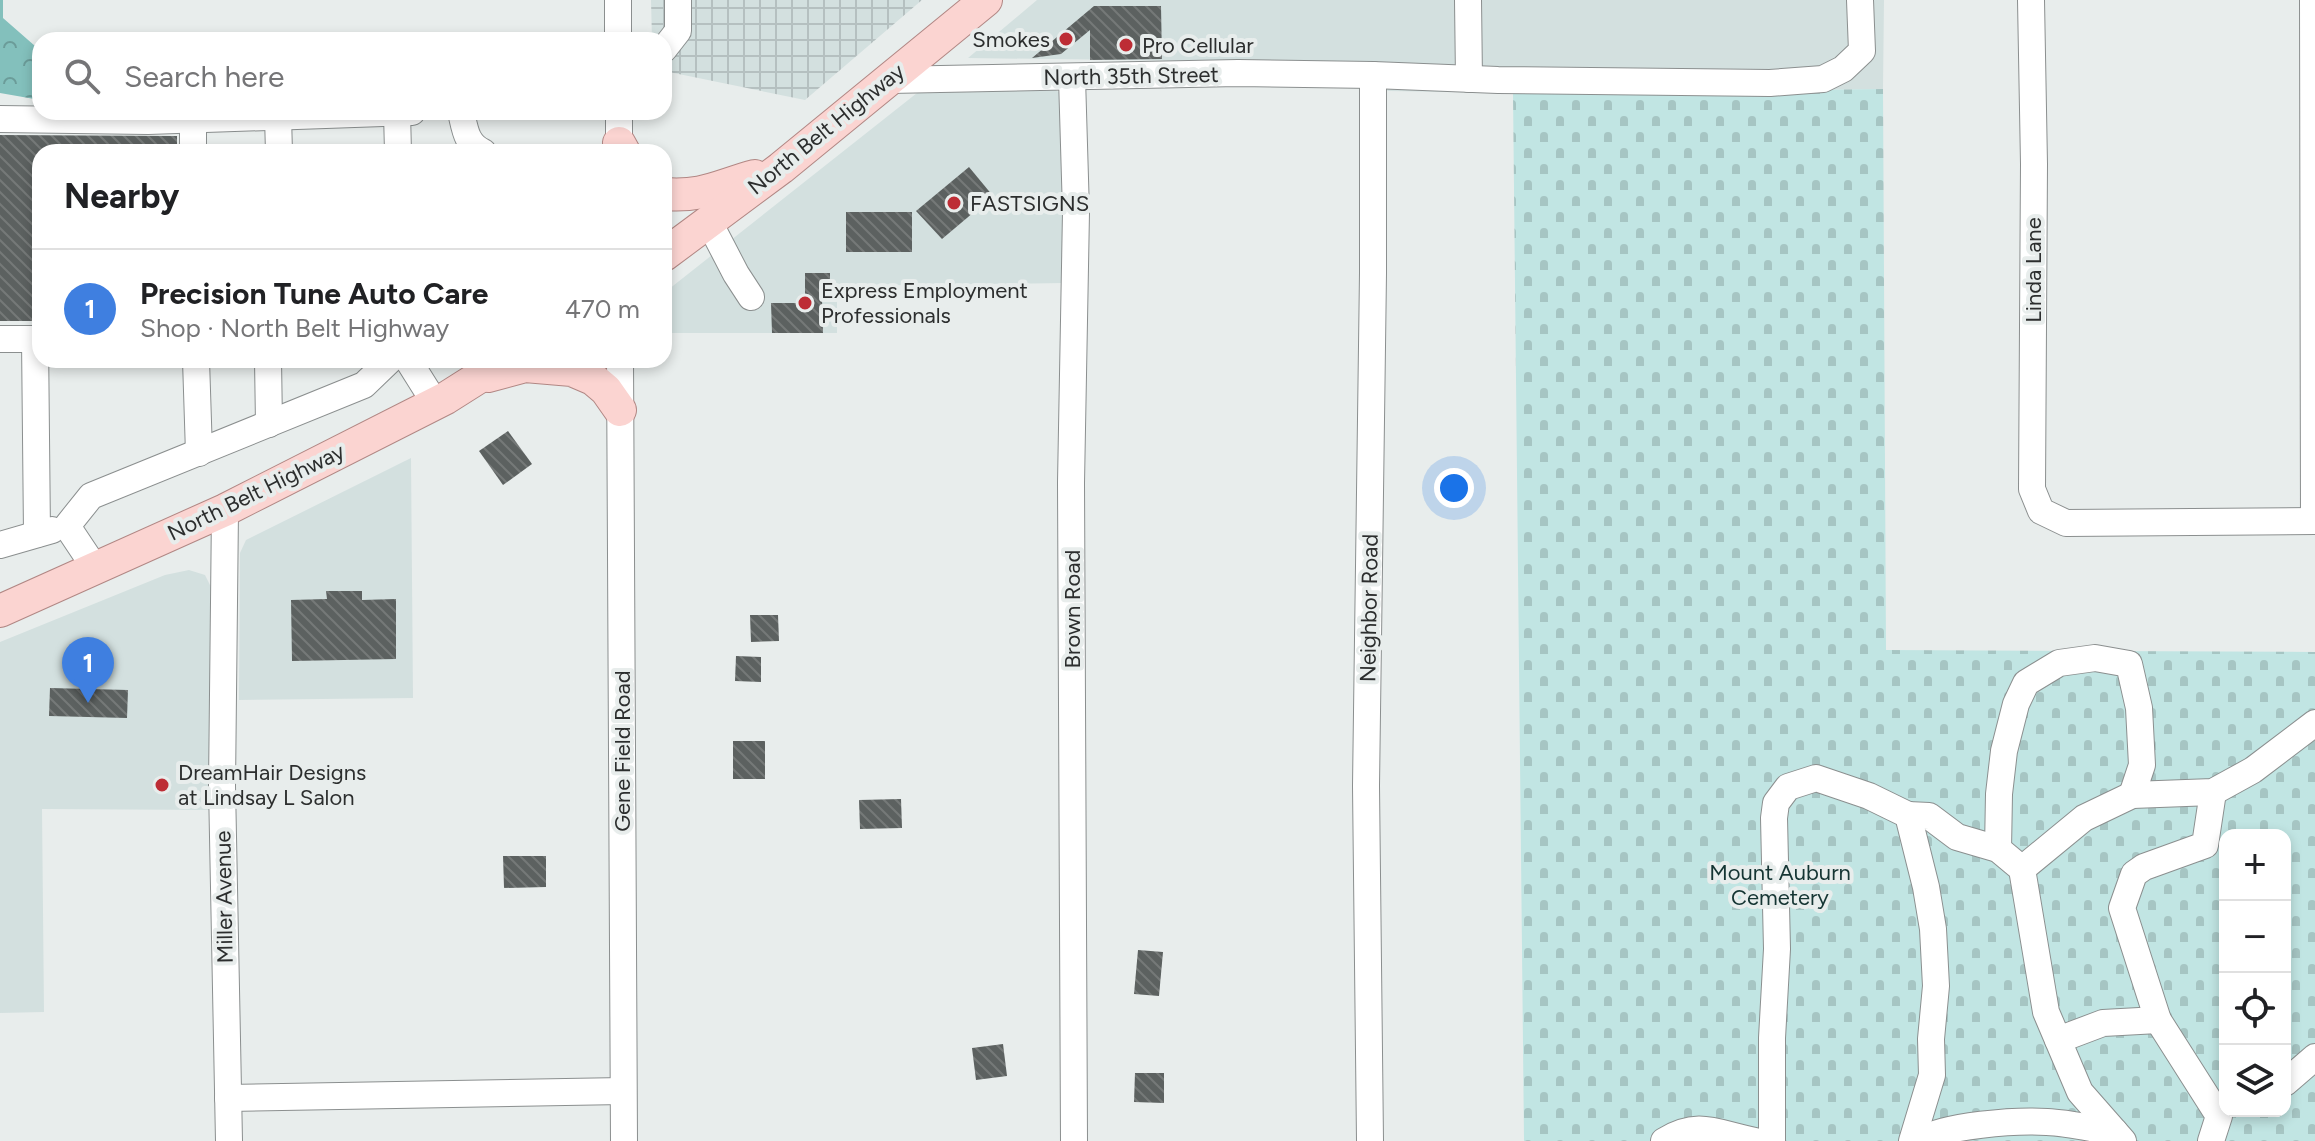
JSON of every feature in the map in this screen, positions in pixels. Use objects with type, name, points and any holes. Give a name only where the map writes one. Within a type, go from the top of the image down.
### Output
[{"type":"main road","name":"North Belt Highway","points":[[672,249],[781,168],[986,0]]},
{"type":"main road","points":[[672,195],[711,192],[781,168]]},
{"type":"main road","name":"North Belt Highway","points":[[0,611],[225,510],[435,403],[493,368]]},
{"type":"main road","points":[[473,381],[518,368]]},
{"type":"main road","points":[[548,368],[572,370],[593,379],[606,390],[620,410]]},
{"type":"street","points":[[618,0],[618,32]]},
{"type":"street","points":[[672,39],[678,31],[678,0]]},
{"type":"street","points":[[1468,0],[1469,79]]},
{"type":"street","name":"North 35th Street","points":[[889,80],[1238,73],[1770,83],[1823,79],[1843,69],[1862,51],[1860,0]]},
{"type":"street","name":"Linda Lane","points":[[2031,0],[2034,164],[2032,489],[2041,511],[2066,523],[2315,521]]},
{"type":"street","points":[[2313,0],[2315,521]]},
{"type":"street","name":"Neighbor Road","points":[[1370,1141],[1366,786],[1373,75]]},
{"type":"street","name":"Brown Road","points":[[1072,78],[1076,212],[1071,483],[1074,1141]]},
{"type":"street","points":[[0,119],[32,119]]},
{"type":"street","points":[[193,120],[193,144]]},
{"type":"street","points":[[278,120],[279,144]]},
{"type":"street","points":[[397,120],[398,144]]},
{"type":"street","points":[[463,120],[471,144]]},
{"type":"street","points":[[709,222],[751,297]]},
{"type":"street","points":[[0,339],[32,339]]},
{"type":"street","points":[[37,534],[38,368]]},
{"type":"street","points":[[196,368],[199,453]]},
{"type":"street","points":[[268,368],[269,424]]},
{"type":"street","points":[[0,545],[67,526],[91,496],[364,385],[382,368]]},
{"type":"street","points":[[413,368],[435,403]]},
{"type":"street","name":"Gene Field Road","points":[[620,368],[624,1141]]},
{"type":"street","name":"Miller Avenue","points":[[225,510],[222,786],[229,1141]]},
{"type":"street","points":[[67,526],[95,568]]},
{"type":"street","points":[[1998,849],[2000,780],[2016,704],[2026,683],[2059,663],[2095,658],[2129,664],[2139,708],[2142,765],[2132,795]]},
{"type":"street","points":[[2022,869],[2084,818],[2132,795],[2213,792],[2253,770],[2315,723]]},
{"type":"street","points":[[1772,1141],[1772,1038],[1777,949],[1774,818],[1776,803],[1788,787],[1816,778],[1869,796],[1908,815],[1929,816],[1957,837],[1998,849],[2022,869],[2046,1012],[2080,1092],[2119,1136]]},
{"type":"street","points":[[2213,792],[2205,845],[2144,867],[2134,874],[2122,908],[2158,1020],[2219,1123]]},
{"type":"street","points":[[1908,815],[1929,901],[1936,986],[1931,1039],[1932,1075],[1912,1141]]},
{"type":"street","points":[[2058,1040],[2103,1023],[2158,1020]]},
{"type":"street","points":[[2296,1081],[2315,1057]]},
{"type":"street","points":[[228,1098],[623,1091]]},
{"type":"street","points":[[1919,1141],[1929,1135],[1982,1125],[2047,1122],[2119,1136]]},
{"type":"street","points":[[1664,1141],[1685,1129],[1755,1141]]},
{"type":"shaded area","points":[[651,0],[922,0],[805,100],[672,73],[672,32],[652,32]]},
{"type":"shaded area","points":[[1037,0],[1884,0],[1883,89],[1513,93],[1388,91],[1357,63],[968,58]]},
{"type":"shaded area","points":[[934,85],[1047,86],[1059,92],[1064,108],[1064,283],[837,286],[837,333],[672,333],[672,287],[917,93]]},
{"type":"shaded area","points":[[411,458],[413,698],[239,700],[240,553],[246,540]]},
{"type":"shaded area","points":[[189,570],[205,575],[213,591],[213,810],[42,809],[44,1012],[0,1013],[0,642],[165,575]]},
{"type":"green space","points":[[0,0],[3,0],[3,18],[32,43],[32,99],[0,93]]},
{"type":"green space","name":"Mount Auburn Cemetery","points":[[1883,89],[1886,650],[2315,652],[2315,1141],[1524,1141],[1513,93]]},
{"type":"building","name":"Pro Cellular","points":[[1094,6],[1161,6],[1162,59],[1090,60],[1090,30],[1061,54],[1032,58]]},
{"type":"building","points":[[0,135],[177,136],[177,144],[32,144],[32,321],[0,321]]},
{"type":"building","name":"FASTSIGNS","points":[[969,167],[993,196],[942,239],[916,211]]},
{"type":"building","points":[[846,212],[912,212],[912,252],[846,252]]},
{"type":"building","name":"Express Employment Professionals","points":[[805,273],[830,273],[830,299],[822,299],[823,333],[772,333],[771,303],[805,303]]},
{"type":"building","points":[[508,431],[532,464],[503,485],[479,451]]},
{"type":"building","points":[[326,591],[362,591],[362,600],[396,599],[396,659],[292,661],[291,600],[327,599]]},
{"type":"building","points":[[750,615],[778,615],[779,641],[751,642]]},
{"type":"building","points":[[736,656],[761,657],[761,682],[735,681]]},
{"type":"building","points":[[50,688],[128,690],[127,718],[49,716]]},
{"type":"building","points":[[733,741],[765,741],[765,779],[733,779]]},
{"type":"building","points":[[901,799],[902,828],[860,829],[859,800]]},
{"type":"building","points":[[503,856],[546,856],[546,887],[504,888]]},
{"type":"building","points":[[1138,950],[1163,952],[1159,996],[1134,994]]},
{"type":"building","points":[[1003,1044],[1007,1076],[976,1080],[972,1048]]},
{"type":"building","points":[[1135,1073],[1164,1073],[1164,1103],[1134,1102]]},
{"type":"place","name":"Smokes","points":[[1066,39]]},
{"type":"place","name":"Pro Cellular","points":[[1126,45]]},
{"type":"place","name":"FASTSIGNS","points":[[954,203]]},
{"type":"place","name":"Express Employment Professionals","points":[[805,303]]},
{"type":"place","name":"Precision Tune Auto Care","points":[[88,703]]},
{"type":"place","name":"DreamHair Designs at Lindsay L Salon","points":[[162,785]]}]
